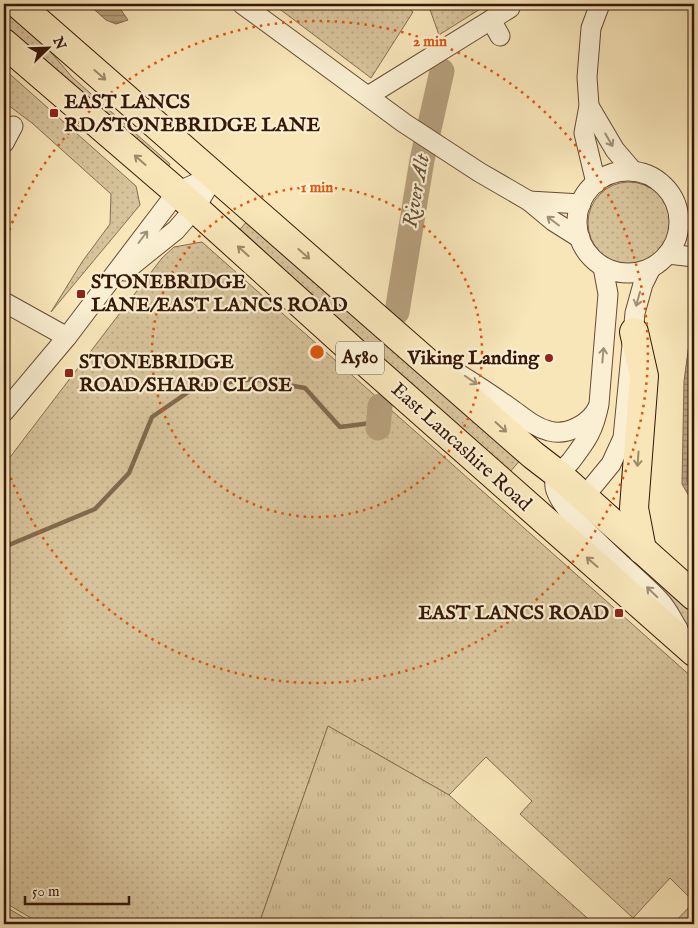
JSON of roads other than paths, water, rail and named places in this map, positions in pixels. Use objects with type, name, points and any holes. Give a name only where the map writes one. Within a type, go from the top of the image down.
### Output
[{"type":"highway","name":"East Lancashire Road","points":[[18,4],[533,455],[559,475],[574,502],[642,550],[694,596]]},
{"type":"highway","name":"East Lancashire Road","points":[[4,43],[186,200],[527,506],[691,649]]},
{"type":"highway","points":[[634,332],[644,376],[634,508],[642,550]]},
{"type":"street","points":[[242,4],[404,123],[479,172],[529,200],[553,222],[580,238]]},
{"type":"street","points":[[596,183],[584,133],[589,106],[587,77],[591,28],[600,4]]},
{"type":"street","points":[[368,96],[495,28],[510,8]]},
{"type":"street","points":[[589,106],[615,150],[633,171]]},
{"type":"street","points":[[4,143],[14,126]]},
{"type":"street","points":[[633,171],[651,177],[666,188],[678,210],[680,222],[677,239],[668,254],[660,262],[651,268],[635,273],[618,273],[603,267],[593,259],[585,249],[580,238],[577,221],[580,204],[589,189],[596,183],[613,173],[633,171]]},
{"type":"street","points":[[4,412],[103,290],[186,200],[215,175]]},
{"type":"street","points":[[529,200],[580,204]]},
{"type":"street","points":[[680,222],[694,234]]},
{"type":"street","points":[[668,254],[694,257]]},
{"type":"street","points":[[559,475],[588,439],[593,430],[599,404],[608,294],[603,267]]},
{"type":"street","points":[[527,506],[549,510],[574,502],[611,464],[623,438],[638,299],[651,268]]},
{"type":"street","points":[[4,302],[66,337]]},
{"type":"street","points":[[413,349],[464,376],[535,426],[551,432],[559,432],[578,426],[595,413],[599,404]]},
{"type":"street","points":[[574,502],[660,601],[691,649]]},
{"type":"water","points":[[88,4],[111,4],[112,6],[119,7],[128,20],[116,24],[106,20]]},
{"type":"water","points":[[694,331],[694,505],[682,484],[684,381],[689,344]]},
{"type":"waterway","name":"River Alt","points":[[397,312],[422,160],[442,71]]},
{"type":"waterway","points":[[4,547],[95,509],[129,473],[152,417],[197,386],[253,379],[305,388],[340,427],[379,422]]},
{"type":"waterway","name":"River Alt","points":[[378,428],[380,406]]},
{"type":"place","name":"EAST LANCS RD/STONEBRIDGE LANE","points":[[54,113]]},
{"type":"place","name":"STONEBRIDGE LANE/EAST LANCS ROAD","points":[[81,294]]},
{"type":"place","name":"Viking Landing","points":[[549,358]]},
{"type":"place","name":"STONEBRIDGE ROAD/SHARD CLOSE","points":[[69,373]]},
{"type":"place","name":"EAST LANCS ROAD","points":[[619,613]]}]
